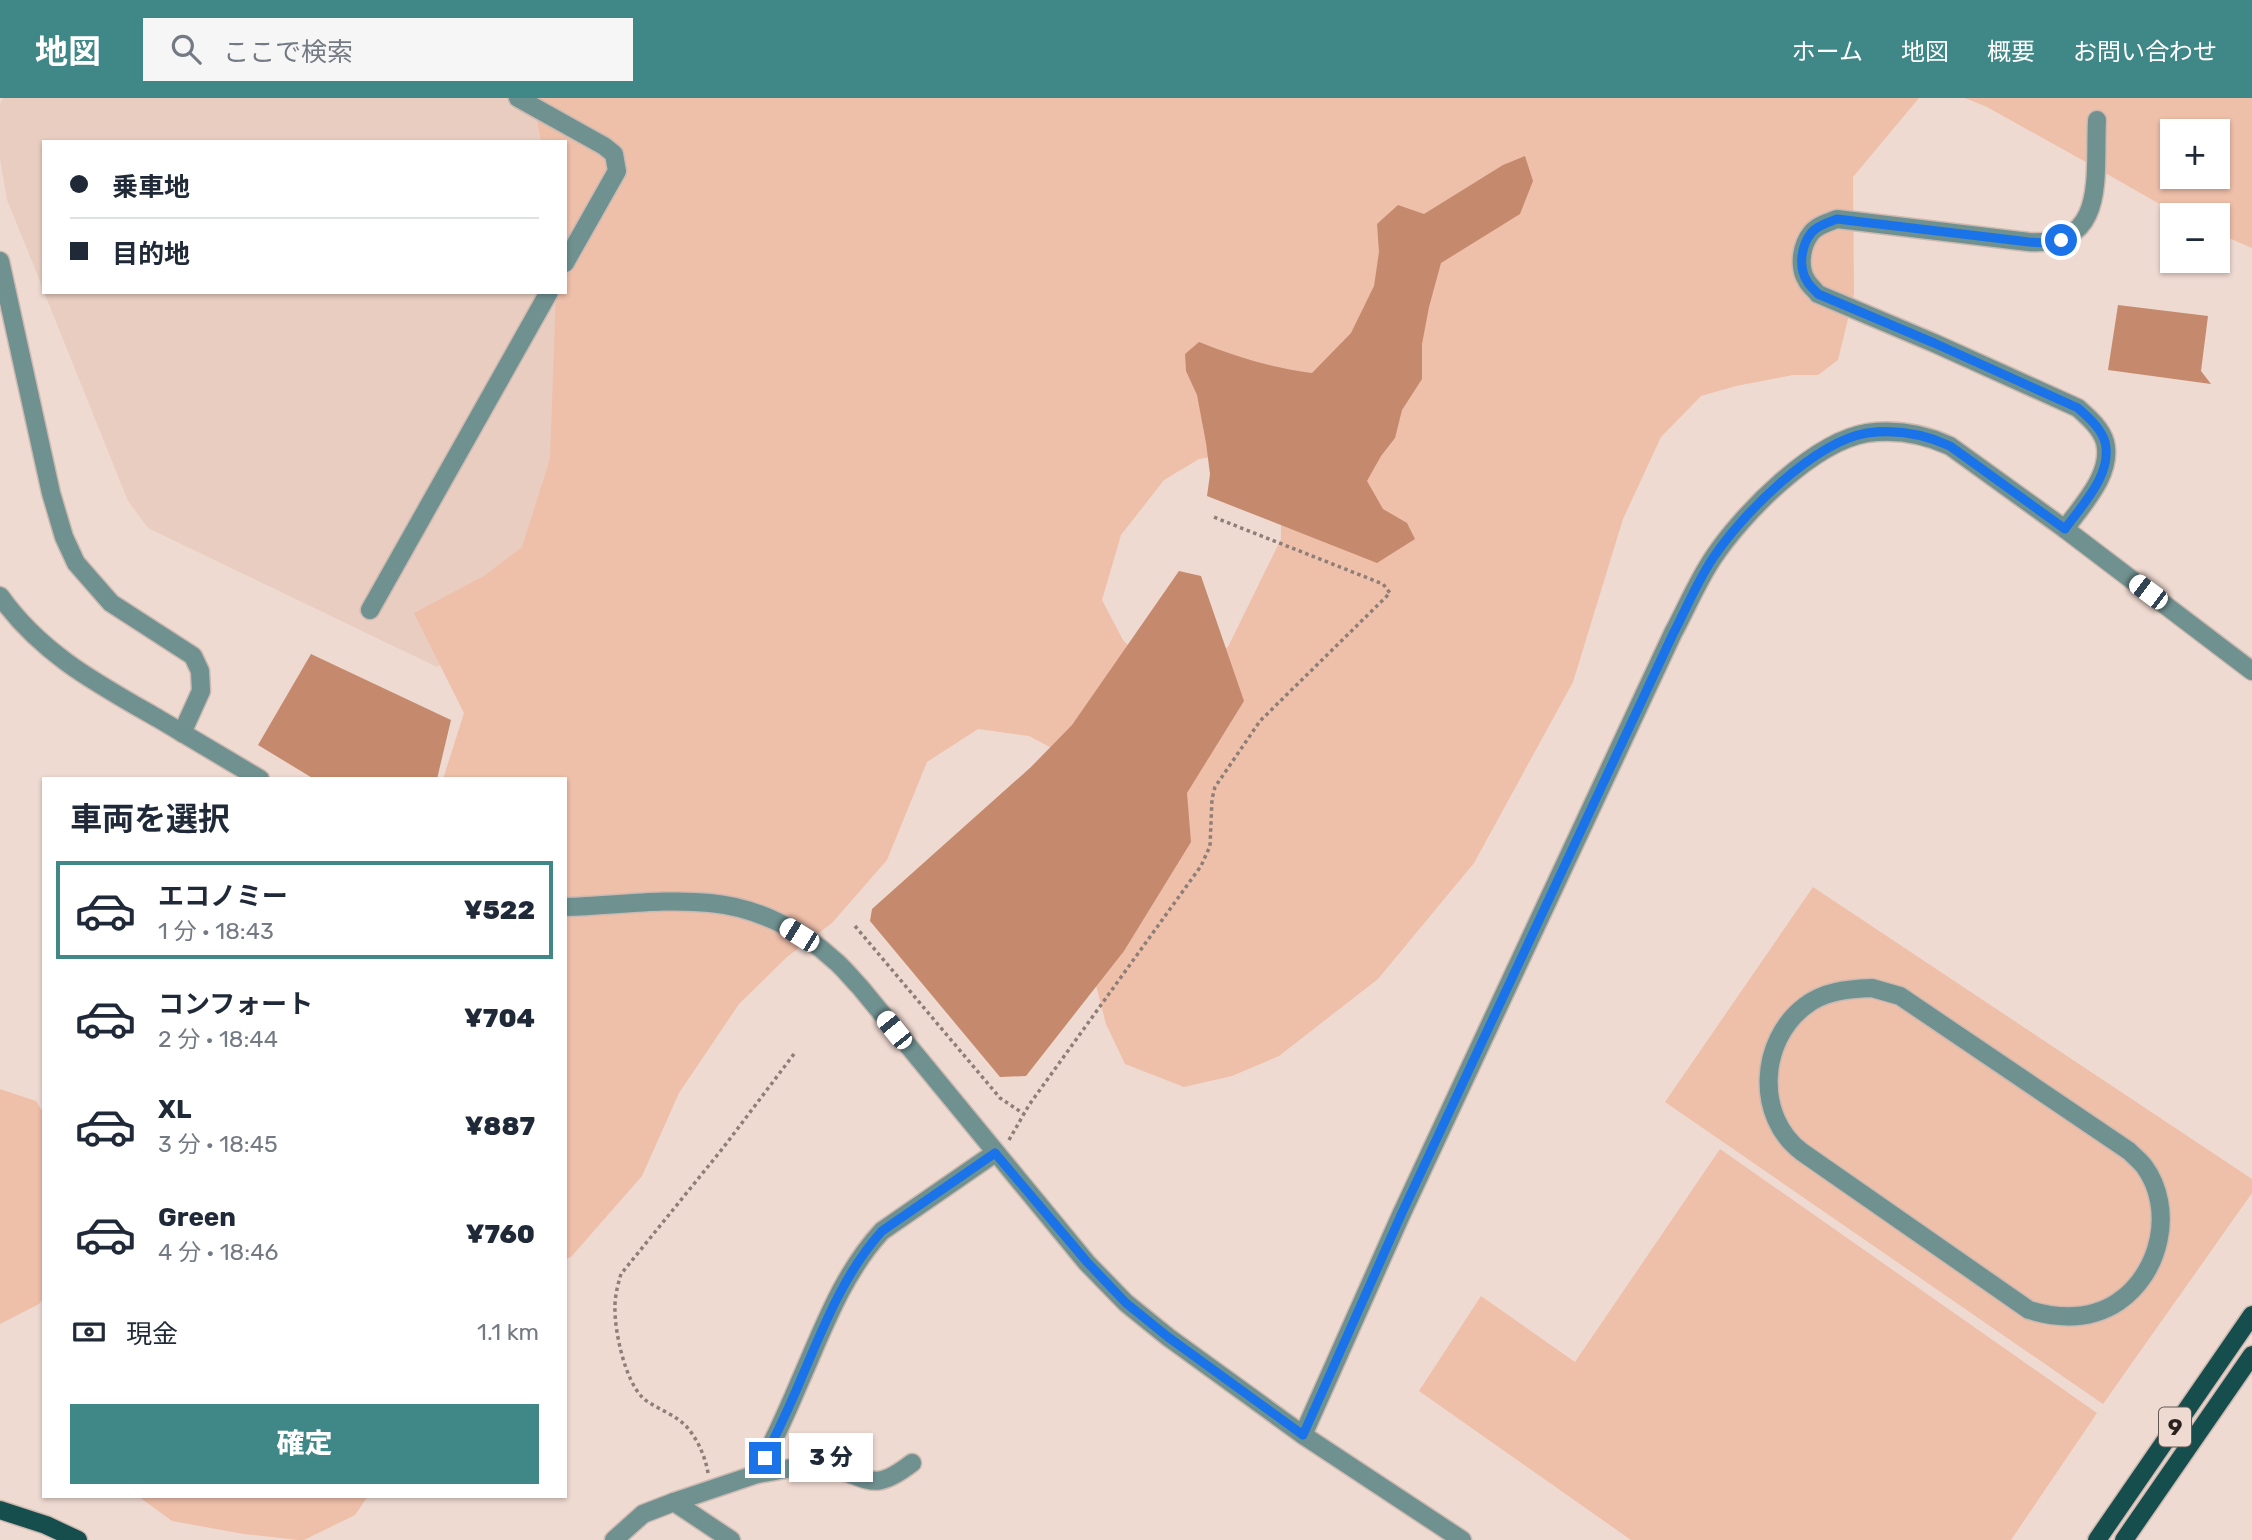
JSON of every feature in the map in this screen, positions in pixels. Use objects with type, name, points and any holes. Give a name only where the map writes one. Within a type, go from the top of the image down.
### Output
[{"type":"main road","name":"9","points":[[2097,1540],[2252,1315]]},
{"type":"main road","name":"9","points":[[2124,1540],[2252,1355]]},
{"type":"main road","points":[[0,1510],[46,1525],[78,1540]]},
{"type":"street","points":[[518,98],[614,154],[617,171],[567,259]]},
{"type":"street","points":[[2065,529],[2096,486],[2105,466],[2105,442],[2095,424],[2078,408],[1818,294],[1806,281],[1801,267],[1803,248],[1813,231],[1837,219],[2029,242],[2061,240],[2074,232],[2085,220],[2093,203],[2097,120]]},
{"type":"street","points":[[0,261],[51,493],[64,537],[76,563],[111,603],[193,656],[200,671],[201,691],[182,733]]},
{"type":"street","points":[[370,610],[548,294]]},
{"type":"street","points":[[1303,1435],[1413,1191],[1667,646],[1713,559],[1766,495],[1832,446],[1864,433],[1889,431],[1932,438],[1950,446],[2065,529],[2252,671]]},
{"type":"street","points":[[0,596],[28,630],[50,651],[118,696],[257,777]]},
{"type":"street","points":[[567,907],[710,902],[764,915],[835,960],[1087,1262],[1126,1303],[1168,1337],[1303,1435],[1462,1540]]},
{"type":"street","points":[[1872,988],[1900,996],[2129,1151],[2144,1167],[2154,1186],[2161,1210],[2161,1232],[2155,1255],[2145,1274],[2118,1302],[2095,1312],[2072,1317],[2050,1316],[2029,1310],[1825,1168],[1794,1145],[1781,1130],[1772,1108],[1767,1079],[1772,1052],[1787,1024],[1805,1006],[1825,995],[1848,989],[1872,988]]},
{"type":"street","points":[[757,1474],[827,1315],[870,1244],[882,1231],[995,1153]]},
{"type":"street","points":[[618,1539],[643,1514],[757,1474],[824,1467],[879,1482],[895,1476],[912,1463]]},
{"type":"street","points":[[674,1502],[731,1540]]},
{"type":"path","points":[[995,1153],[1006,1145],[1024,1114],[1201,866],[1210,846],[1215,787],[1260,721],[1390,593],[1383,584],[1211,516]]},
{"type":"path","points":[[855,926],[1000,1098],[1024,1114]]},
{"type":"path","points":[[714,1487],[698,1445],[679,1420],[643,1398],[632,1384],[617,1325],[615,1305],[618,1286],[621,1274],[723,1148],[794,1054]]},
{"type":"shaded area","points":[[3,98],[636,98],[712,386],[476,644],[437,667],[148,528],[128,501],[45,294],[567,294],[567,140],[42,140],[42,286],[7,200],[0,159],[0,104]]},
{"type":"shaded area","points":[[533,98],[1919,98],[1853,177],[1854,294],[1838,360],[1818,375],[1793,375],[1701,396],[1661,437],[1623,519],[1573,682],[1474,863],[1378,979],[1279,1056],[1232,1076],[1184,1087],[1125,1064],[1106,1024],[1088,954],[1074,760],[1029,736],[978,729],[927,762],[887,860],[832,923],[787,957],[739,1004],[679,1093],[642,1176],[567,1258],[567,777],[444,777],[464,713],[414,613],[484,576],[522,547],[550,459],[556,294],[567,294],[567,140],[541,140]],"holes":[[[1223,455],[1281,503],[1281,539],[1228,647],[1204,661],[1143,661],[1123,640],[1102,600],[1121,535],[1164,480],[1199,459]]]},
{"type":"shaded area","points":[[1965,98],[2252,98],[2252,248],[2230,239],[2230,203],[2160,204],[1987,107]]},
{"type":"shaded area","points":[[1525,156],[1533,181],[1520,214],[1441,263],[1422,344],[1422,379],[1402,410],[1395,438],[1367,481],[1383,509],[1407,523],[1415,539],[1377,563],[1207,496],[1210,474],[1206,443],[1197,395],[1186,371],[1185,354],[1199,342],[1255,361],[1312,373],[1351,333],[1374,286],[1379,252],[1377,224],[1398,205],[1424,214],[1503,165]]},
{"type":"shaded area","points":[[2118,305],[2208,316],[2201,371],[2211,384],[2108,370]]},
{"type":"shaded area","points":[[1179,571],[1201,576],[1244,701],[1187,793],[1191,842],[1124,951],[1026,1076],[1000,1077],[870,921],[872,909],[1031,767],[1072,725]]},
{"type":"shaded area","points":[[311,654],[451,720],[437,777],[311,777],[258,745]]},
{"type":"shaded area","points":[[1813,887],[2252,1179],[2252,1193],[2103,1404],[1665,1102]]},
{"type":"shaded area","points":[[0,1089],[36,1101],[42,1111],[42,1300],[0,1324]]},
{"type":"shaded area","points":[[1720,1149],[2097,1413],[2011,1540],[1631,1540],[1419,1391],[1481,1296],[1575,1362]]},
{"type":"shaded area","points":[[141,1498],[367,1498],[355,1515],[304,1540],[244,1534],[172,1521]]},
{"type":"route","points":[[765,1458],[827,1315],[870,1244],[882,1231],[995,1153],[1087,1262],[1126,1303],[1168,1337],[1303,1435],[1401,1215],[1673,634],[1713,559],[1741,523],[1766,495],[1794,473],[1832,446],[1864,433],[1910,433],[1950,446],[2065,529],[2096,486],[2105,466],[2105,442],[2095,424],[2078,408],[1818,294],[1806,281],[1801,267],[1803,248],[1813,231],[1837,219],[2029,242],[2061,240]]}]
